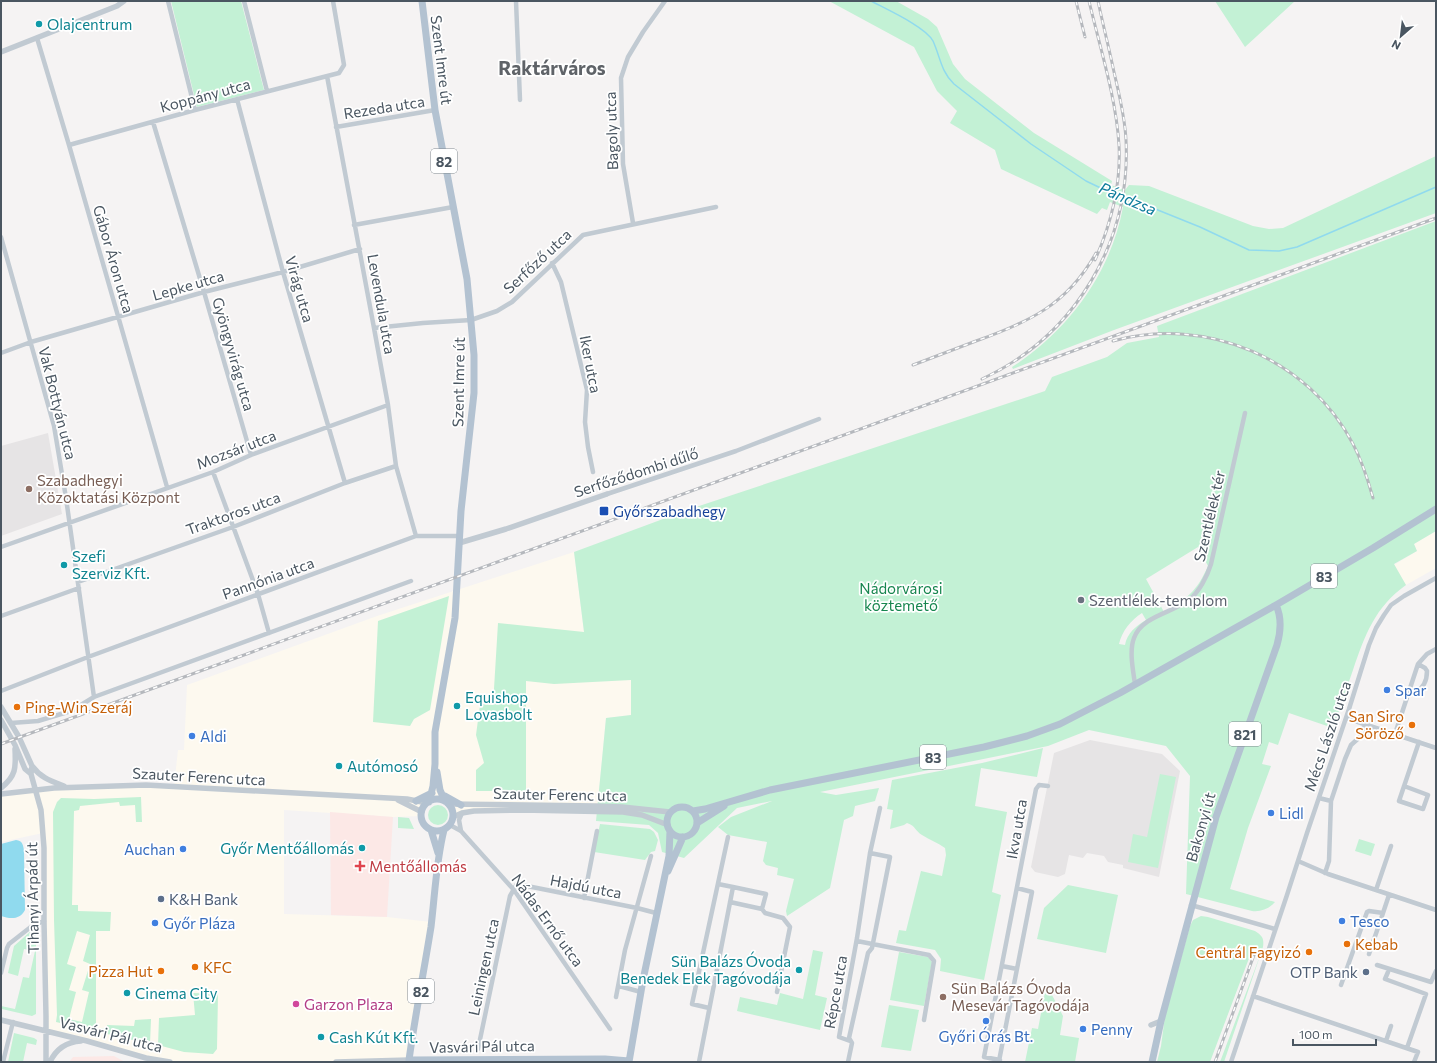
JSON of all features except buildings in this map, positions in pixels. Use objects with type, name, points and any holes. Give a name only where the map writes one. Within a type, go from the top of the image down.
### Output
[{"type":"main road","name":"Szent Imre út","points":[[422,1],[435,110],[467,279],[474,355],[474,393],[459,540],[455,618],[435,732],[435,764],[432,793],[428,802]]},
{"type":"main road","name":"83","points":[[630,1062],[641,992],[656,913],[664,882],[668,856],[668,817],[670,812],[674,809],[683,807],[693,811],[705,809],[770,790],[984,747],[1027,736],[1060,724],[1135,684],[1276,604],[1373,548],[1436,509]]},
{"type":"main road","name":"Bakonyi út","points":[[1152,1062],[1158,1029],[1221,799],[1277,645],[1281,628],[1280,617],[1276,604]]},
{"type":"main road","name":"Szent Imre út","points":[[435,764],[440,790],[447,802]]},
{"type":"main road","points":[[440,790],[445,797],[461,805]]},
{"type":"main road","points":[[416,801],[432,793]]},
{"type":"main road","points":[[428,802],[438,799],[447,802]]},
{"type":"main road","name":"83","points":[[664,882],[683,837],[696,830],[697,823],[732,801]]},
{"type":"main road","name":"82","points":[[428,802],[422,812],[422,821],[431,830],[438,854]]},
{"type":"main road","name":"82","points":[[447,802],[451,808],[453,817]]},
{"type":"main road","points":[[693,811],[696,815],[697,823]]},
{"type":"main road","points":[[431,830],[444,830],[450,825],[453,817]]},
{"type":"main road","points":[[669,828],[678,837],[683,837]]},
{"type":"main road","name":"82","points":[[409,1061],[430,930],[438,854],[444,830]]},
{"type":"main road","name":"Vasvári Pál utca","points":[[409,1061],[605,1059],[630,1062]]},
{"type":"street","points":[[168,1],[195,110]]},
{"type":"street","points":[[244,1],[267,91]]},
{"type":"street","name":"Koppány utca","points":[[69,144],[339,73],[344,65],[333,1]]},
{"type":"street","points":[[516,1],[520,100]]},
{"type":"street","name":"Bagoly utca","points":[[633,223],[623,164],[621,78],[628,57],[643,32],[666,1]]},
{"type":"street","points":[[1,52],[111,9],[123,2]]},
{"type":"street","name":"Gábor Áron utca","points":[[37,38],[69,144],[167,487]]},
{"type":"street","name":"Levendula utca","points":[[327,76],[388,405],[396,466],[416,536]]},
{"type":"street","name":"Virág utca","points":[[237,99],[283,272],[345,483]]},
{"type":"street","name":"Rezeda utca","points":[[336,127],[435,110]]},
{"type":"street","name":"Gyöngyvirág utca","points":[[153,122],[251,455]]},
{"type":"street","points":[[354,225],[453,207]]},
{"type":"street","name":"Serfőző utca","points":[[374,328],[471,320],[497,311],[512,302],[583,235],[633,223],[716,207]]},
{"type":"street","name":"Vak Bottyán utca","points":[[1,237],[54,426],[61,461],[94,697]]},
{"type":"street","name":"Lepke utca","points":[[1,353],[31,342],[360,249]]},
{"type":"street","name":"Iker utca","points":[[552,263],[561,282],[587,390],[585,422],[593,472]]},
{"type":"street","name":"Mozsár utca","points":[[1,547],[167,487],[213,472],[251,455],[388,405]]},
{"type":"street","name":"Szentlélek tér","points":[[1135,684],[1132,655],[1133,639],[1147,622],[1188,601],[1196,592],[1207,574],[1211,564],[1245,413]]},
{"type":"street","name":"Serfőződombi dűlő","points":[[459,540],[506,530],[607,494],[736,451],[819,419]]},
{"type":"street","name":"Traktoros utca","points":[[78,582],[233,527],[345,483],[396,466]]},
{"type":"street","points":[[213,472],[258,594],[269,633]]},
{"type":"street","name":"Pannónia utca","points":[[1,691],[88,657],[416,536],[459,540]]},
{"type":"street","name":"Mécs László utca","points":[[1231,1062],[1369,645],[1380,620],[1387,610],[1397,601],[1436,578]]},
{"type":"street","points":[[11,723],[38,721],[71,711],[94,697],[411,581]]},
{"type":"street","points":[[1,616],[79,588]]},
{"type":"street","points":[[1395,734],[1418,664],[1428,654],[1436,649]]},
{"type":"street","points":[[1409,691],[1416,693],[1421,690],[1424,685],[1427,671],[1418,664]]},
{"type":"street","points":[[1,707],[19,737],[32,766],[46,779],[66,787]]},
{"type":"street","points":[[1346,718],[1436,748]]},
{"type":"street","name":"Tihanyi Árpád út","points":[[1,720],[14,743],[25,769],[31,774],[41,810],[43,833],[46,1062]]},
{"type":"street","name":"Mécs László utca","points":[[1325,873],[1329,861],[1331,801],[1345,759],[1351,746],[1361,736],[1365,724]]},
{"type":"street","points":[[1404,786],[1428,795],[1423,809],[1399,801],[1404,786],[1419,742]]},
{"type":"street","points":[[1,788],[10,781],[14,774],[16,765],[14,743]]},
{"type":"street","points":[[31,774],[32,766]]},
{"type":"street","name":"Szauter Ferenc utca","points":[[1,794],[66,787],[146,785],[407,799],[428,802]]},
{"type":"street","name":"Ikva utca","points":[[1017,888],[1032,892],[1000,1061],[984,1057],[1036,788],[1039,785],[1048,786]]},
{"type":"street","points":[[1318,798],[1331,801]]},
{"type":"street","name":"Szauter Ferenc utca","points":[[396,799],[422,812]]},
{"type":"street","name":"Szauter Ferenc utca","points":[[447,802],[461,805],[530,804],[622,807],[670,812]]},
{"type":"street","name":"Répce utca","points":[[850,1040],[838,1038],[857,941],[870,853],[880,808]]},
{"type":"street","name":"Szauter Ferenc utca","points":[[453,817],[462,813],[474,811],[521,810],[623,812],[642,815],[669,828]]},
{"type":"street","points":[[461,831],[459,820],[462,813]]},
{"type":"street","name":"Nádas Ernő utca","points":[[450,825],[461,831],[514,890],[610,1029]]},
{"type":"street","points":[[584,898],[597,831]]},
{"type":"street","points":[[709,1008],[692,1004],[728,837]]},
{"type":"street","points":[[1376,890],[1391,846]]},
{"type":"street","name":"Répce utca","points":[[848,1062],[852,1043],[850,1040],[868,953],[873,944],[890,856],[870,853]]},
{"type":"street","points":[[616,997],[625,950],[651,856]]},
{"type":"street","points":[[1298,861],[1325,873],[1436,910]]},
{"type":"street","name":"Hajdú utca","points":[[514,890],[517,884],[656,913]]},
{"type":"street","points":[[718,884],[766,894],[762,909]]},
{"type":"street","points":[[699,1062],[732,887]]},
{"type":"street","name":"Leiningen utca","points":[[478,1049],[510,896],[514,890]]},
{"type":"street","points":[[1369,954],[1389,894]]},
{"type":"street","points":[[730,902],[762,909],[766,913],[783,918],[790,927],[777,992]]},
{"type":"street","points":[[1191,905],[1275,929]]},
{"type":"street","points":[[1341,985],[1367,912],[1383,913]]},
{"type":"street","points":[[1,972],[9,944],[32,926],[44,921]]},
{"type":"street","name":"Répce utca","points":[[857,941],[929,955],[934,961],[924,1020]]},
{"type":"street","points":[[1377,965],[1431,982],[1436,971]]},
{"type":"street","points":[[1002,966],[1017,969]]},
{"type":"street","points":[[1388,972],[1385,980],[1426,994],[1407,1048]]},
{"type":"street","points":[[619,986],[641,992]]},
{"type":"street","points":[[1253,996],[1418,1052],[1414,1062]]},
{"type":"street","name":"Vasvári Pál utca","points":[[1,1020],[87,1041],[146,1058],[170,1062]]},
{"type":"street","points":[[3,1062],[12,1022]]},
{"type":"street","points":[[1386,1041],[1391,1026]]},
{"type":"street","points":[[50,1062],[55,1053],[65,1045],[74,1042],[87,1041]]},
{"type":"street","name":"Vasvári Pál utca","points":[[336,1062],[409,1061]]},
{"type":"shaded area","name":"Szabadhegyi Közoktatási Központ","points":[[48,433],[62,514],[1,536],[1,446]]},
{"type":"shaded area","points":[[1436,531],[1436,568],[1406,585],[1394,565],[1417,551],[1414,544]]},
{"type":"shaded area","points":[[574,552],[584,632],[628,680],[631,680],[631,715],[606,718],[597,811],[474,811],[453,817],[453,812],[450,805],[438,799],[427,803],[421,816],[393,817],[284,810],[284,914],[387,917],[431,922],[409,1060],[336,1062],[170,1062],[46,1031],[43,833],[1,842],[1,794],[36,790],[174,786],[178,750],[184,750],[187,685],[377,616]]},
{"type":"shaded area","points":[[1090,740],[1162,754],[1180,771],[1159,877],[1123,868],[1123,865],[1108,862],[1104,856],[1087,853],[1083,858],[1069,855],[1065,874],[1058,877],[1035,872],[1031,867],[1054,753]]},
{"type":"shaded area","name":"Mentőállomás","points":[[330,812],[393,817],[387,917],[331,915]]},
{"type":"shaded area","points":[[114,1056],[125,1062],[69,1062],[73,1057]]},
{"type":"green space","points":[[171,1],[241,1],[264,90],[197,107]]},
{"type":"green space","points":[[829,1],[896,1],[928,19],[937,27],[953,64],[965,79],[1034,133],[1112,181],[1111,185],[1125,190],[1129,185],[1149,186],[1253,226],[1269,229],[1283,228],[1436,156],[1436,213],[1114,330],[1013,369],[1012,367],[1051,336],[1069,318],[1084,298],[1108,255],[1117,231],[1123,207],[1110,202],[1107,210],[1102,208],[1097,214],[1001,169],[995,150],[950,123],[957,111],[937,91],[914,47]]},
{"type":"green space","points":[[1215,1],[1295,1],[1245,47]]},
{"type":"green space","name":"Nádorvárosi köztemető","points":[[1436,221],[1436,531],[1414,544],[1417,551],[1394,564],[1406,585],[1386,603],[1372,623],[1350,677],[1333,728],[1289,713],[1278,745],[1269,742],[1262,764],[1271,766],[1248,828],[1230,889],[1275,902],[1270,906],[1259,911],[1252,911],[1186,894],[1190,776],[1166,746],[1089,730],[1048,746],[820,792],[836,795],[879,788],[875,801],[855,806],[853,816],[844,820],[830,888],[787,916],[786,911],[794,879],[777,875],[778,868],[766,865],[763,861],[767,842],[728,835],[718,827],[731,817],[772,801],[737,808],[684,858],[662,852],[658,833],[649,825],[596,821],[606,718],[631,715],[631,680],[554,684],[526,681],[526,791],[476,791],[476,770],[484,763],[476,735],[480,705],[493,705],[498,623],[584,632],[574,552],[690,509],[1045,391],[1052,377],[1107,357],[1127,343],[1159,337],[1157,326]],"holes":[[[1198,547],[1208,566],[1204,575],[1190,594],[1164,612],[1146,579]],[[1142,613],[1146,620],[1132,630],[1125,645],[1119,644],[1122,635],[1128,626]]]},
{"type":"green space","points":[[449,596],[430,710],[414,719],[410,726],[373,722],[378,621]]},
{"type":"green space","points":[[1043,748],[1037,777],[981,768],[975,806],[1007,812],[992,892],[1001,895],[984,980],[940,971],[941,959],[935,950],[896,943],[899,930],[906,931],[921,871],[942,876],[946,855],[945,848],[920,833],[910,824],[907,823],[890,829],[893,810],[887,809],[892,780],[982,763]]},
{"type":"green space","points":[[1160,774],[1176,777],[1158,868],[1128,862],[1133,834],[1147,837]]},
{"type":"green space","points":[[141,797],[142,822],[136,822],[135,805],[120,806],[119,802],[80,806],[79,810],[74,811],[72,905],[78,905],[78,911],[111,912],[110,931],[96,931],[96,1028],[107,1029],[107,1025],[134,1026],[135,1020],[151,1019],[150,1044],[56,1022],[53,812],[57,802],[61,798],[94,799]],"holes":[[[77,931],[90,935],[83,961],[90,964],[82,990],[89,992],[82,1022],[69,1019],[76,992],[69,990],[76,967],[67,964]]]},
{"type":"green space","points":[[438,805],[445,808],[448,815],[445,822],[438,825],[431,822],[428,815],[431,808]]},
{"type":"green space","points":[[398,817],[409,818],[414,829],[398,828]]},
{"type":"green space","points":[[600,824],[650,829],[654,832],[658,840],[655,851],[651,852],[645,860],[594,852]]},
{"type":"green space","points":[[1359,839],[1375,844],[1371,856],[1355,851]]},
{"type":"green space","points":[[1068,885],[1118,895],[1106,953],[1037,939],[1044,908]]},
{"type":"green space","points":[[1201,916],[1255,931],[1260,934],[1262,938],[1263,947],[1261,953],[1256,947],[1253,948],[1210,1062],[1157,1062],[1165,1016],[1190,926],[1193,920]]},
{"type":"green space","points":[[31,931],[36,932],[36,1014],[32,1016],[2,1009],[1,1006],[15,1009],[23,977],[29,978],[35,951],[24,949],[18,976],[8,973],[14,946]]},
{"type":"green space","points":[[813,950],[823,952],[815,995],[827,998],[820,1030],[737,1011],[740,997],[777,1005],[780,993],[803,999]]},
{"type":"green space","points":[[899,952],[928,957],[932,962],[924,1006],[890,1000]]},
{"type":"green space","points":[[1261,954],[1224,1062],[1220,1062]]},
{"type":"green space","points":[[1045,992],[1052,995],[1063,1016],[1060,1035],[1079,1038],[1075,1062],[1025,1062],[1032,1028],[1038,1029]]},
{"type":"green space","points":[[193,993],[218,994],[217,1049],[213,1054],[184,1052],[158,1045],[159,1018],[195,1015]]},
{"type":"green space","points":[[889,1005],[919,1010],[911,1051],[881,1047]]},
{"type":"green space","points":[[14,1033],[37,1040],[36,1045],[27,1043],[23,1062],[8,1062]]},
{"type":"water","points":[[16,840],[21,842],[24,851],[25,910],[18,917],[8,918],[1,916],[1,844]]},
{"type":"waterway","name":"Pándzsa","points":[[871,1],[914,24],[922,30],[933,41],[943,69],[954,84],[1031,144],[1086,181],[1109,192],[1128,198],[1200,227],[1249,250],[1279,251],[1297,247],[1436,187]]},
{"type":"railway","points":[[1076,1],[1085,37]]},
{"type":"railway","points":[[1089,1],[1115,109],[1119,145],[1117,189],[1114,204],[1106,232],[1095,260]]},
{"type":"railway","points":[[982,379],[1015,361],[1044,338],[1070,311],[1091,282],[1107,249],[1119,214],[1125,178],[1126,140],[1120,97],[1098,1]]},
{"type":"railway","points":[[1,744],[1436,218]]},
{"type":"railway","points":[[913,365],[1013,327],[1030,319],[1059,299],[1085,271],[1096,253]]},
{"type":"railway","points":[[1113,341],[1148,334],[1184,334],[1218,340],[1251,351],[1282,367],[1310,388],[1334,414],[1356,450],[1373,498]]},
{"type":"railway","points":[[1215,1062],[1254,955]]},
{"type":"place","name":"Olajcentrum","points":[[39,24]]},
{"type":"place","name":"Szabadhegyi Közoktatási Központ","points":[[29,489]]},
{"type":"place","name":"Győrszabadhegy","points":[[604,511]]},
{"type":"place","name":"Szefi Szerviz Kft.","points":[[64,565]]},
{"type":"place","name":"Szentlélek-templom","points":[[1081,600]]},
{"type":"place","name":"Spar","points":[[1387,690]]},
{"type":"place","name":"Equishop Lovasbolt","points":[[457,706]]},
{"type":"place","name":"Ping-Win Szeráj","points":[[17,707]]},
{"type":"place","name":"San Siro Söröző","points":[[1412,725]]},
{"type":"place","name":"Aldi","points":[[192,736]]},
{"type":"place","name":"Autómosó","points":[[339,766]]},
{"type":"place","name":"Lidl","points":[[1271,813]]},
{"type":"place","name":"Győr Mentőállomás","points":[[362,848]]},
{"type":"place","name":"Auchan","points":[[183,849]]},
{"type":"place","name":"Mentőállomás","points":[[360,866]]},
{"type":"place","name":"K&H Bank","points":[[161,899]]},
{"type":"place","name":"Tesco","points":[[1342,921]]},
{"type":"place","name":"Győr Pláza","points":[[155,923]]},
{"type":"place","name":"Kebab","points":[[1347,944]]},
{"type":"place","name":"Centrál Fagyizó","points":[[1309,952]]},
{"type":"place","name":"KFC","points":[[195,967]]},
{"type":"place","name":"Sün Balázs Óvoda Benedek Elek Tagóvodája","points":[[799,970]]},
{"type":"place","name":"Pizza Hut","points":[[161,971]]},
{"type":"place","name":"OTP Bank","points":[[1366,972]]},
{"type":"place","name":"Cinema City","points":[[127,993]]},
{"type":"place","name":"Sün Balázs Óvoda Mesevár Tagóvodája","points":[[943,997]]},
{"type":"place","name":"Garzon Plaza","points":[[296,1004]]},
{"type":"place","name":"Győri Órás Bt.","points":[[986,1021]]},
{"type":"place","name":"Penny","points":[[1083,1029]]},
{"type":"place","name":"Cash Kút Kft.","points":[[321,1037]]},
{"type":"district","name":"Raktárváros","points":[[552,67]]}]
